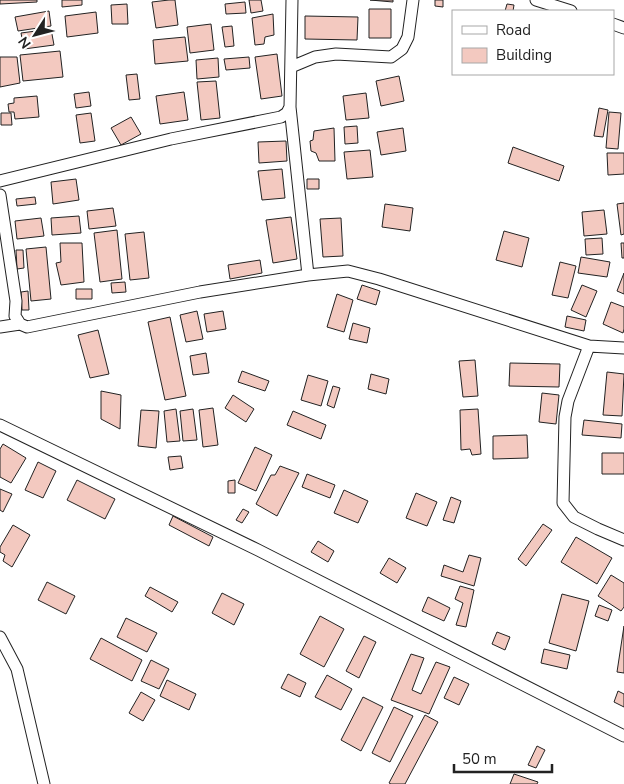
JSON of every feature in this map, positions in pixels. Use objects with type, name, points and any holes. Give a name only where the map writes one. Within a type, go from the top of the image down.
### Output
[{"type":"street","points":[[292,0],[290,107],[308,275]]},
{"type":"street","points":[[291,67],[315,56],[336,54],[391,57],[402,49],[408,37],[413,0]]},
{"type":"street","points":[[536,0],[568,10]]},
{"type":"street","points":[[0,181],[171,139],[281,117],[287,113],[290,107]]},
{"type":"street","points":[[0,195],[2,221],[16,301],[15,316],[20,324]]},
{"type":"street","points":[[0,326],[20,324],[27,327],[200,292],[308,275],[348,271],[588,346],[624,348]]},
{"type":"street","points":[[588,346],[568,401],[565,417],[564,503],[574,517],[624,540]]},
{"type":"street","points":[[0,425],[258,550],[624,736]]},
{"type":"street","points":[[0,638],[18,668],[44,784]]},
{"type":"building","points":[[0,0],[37,0],[37,2],[0,4]]},
{"type":"building","points":[[62,0],[82,0],[82,5],[62,7]]},
{"type":"building","points":[[175,0],[178,25],[156,28],[152,2]]},
{"type":"building","points":[[249,0],[261,0],[263,11],[251,13]]},
{"type":"building","points":[[370,0],[393,0],[393,2]]},
{"type":"building","points":[[435,0],[443,0],[443,7],[435,6]]},
{"type":"building","points":[[245,2],[246,13],[226,14],[225,4]]},
{"type":"building","points":[[127,4],[128,24],[112,24],[111,5]]},
{"type":"building","points":[[507,4],[514,5],[513,10],[505,10]]},
{"type":"building","points":[[369,9],[391,9],[391,38],[369,38]]},
{"type":"building","points":[[49,11],[51,26],[18,31],[15,17]]},
{"type":"building","points":[[96,12],[98,33],[67,37],[65,16]]},
{"type":"building","points":[[273,14],[274,35],[265,37],[264,44],[255,45],[252,18]]},
{"type":"building","points":[[305,16],[358,17],[357,40],[305,39]]},
{"type":"building","points":[[211,24],[214,50],[190,53],[187,27]]},
{"type":"building","points":[[232,26],[234,46],[225,47],[222,27]]},
{"type":"building","points":[[51,29],[54,45],[24,49],[21,33]]},
{"type":"building","points":[[185,37],[188,61],[155,64],[153,40]]},
{"type":"building","points":[[60,51],[63,77],[23,81],[20,55]]},
{"type":"building","points":[[277,54],[282,96],[261,99],[255,57]]},
{"type":"building","points":[[0,57],[17,57],[20,83],[0,87]]},
{"type":"building","points":[[249,57],[250,68],[226,70],[224,59]]},
{"type":"building","points":[[218,58],[219,77],[197,79],[196,60]]},
{"type":"building","points":[[137,74],[140,99],[129,100],[126,75]]},
{"type":"building","points":[[399,76],[404,101],[381,106],[376,81]]},
{"type":"building","points":[[216,81],[220,118],[201,120],[197,82]]},
{"type":"building","points":[[89,92],[91,106],[76,108],[74,94]]},
{"type":"building","points":[[184,92],[188,120],[160,124],[156,96]]},
{"type":"building","points":[[366,93],[369,118],[346,120],[343,96]]},
{"type":"building","points":[[37,96],[39,117],[15,119],[14,112],[9,112],[8,104],[14,103],[14,98]]},
{"type":"building","points":[[599,108],[608,110],[603,137],[594,136]]},
{"type":"building","points":[[609,112],[621,113],[618,149],[606,148]]},
{"type":"building","points":[[1,113],[11,113],[12,125],[1,125]]},
{"type":"building","points":[[91,113],[95,141],[80,143],[76,115]]},
{"type":"building","points":[[131,117],[141,134],[121,145],[111,128]]},
{"type":"building","points":[[357,126],[358,143],[345,144],[344,127]]},
{"type":"building","points":[[334,128],[335,161],[319,161],[316,153],[311,151],[310,141],[313,140],[314,131]]},
{"type":"building","points":[[403,128],[406,151],[381,155],[377,132]]},
{"type":"building","points":[[286,141],[287,161],[259,163],[258,142]]},
{"type":"building","points":[[513,147],[564,166],[559,181],[508,163]]},
{"type":"building","points":[[370,150],[373,177],[347,179],[344,152]]},
{"type":"building","points":[[607,153],[624,153],[624,174],[608,175]]},
{"type":"building","points":[[282,169],[285,198],[262,200],[258,171]]},
{"type":"building","points":[[76,179],[79,200],[53,204],[51,182]]},
{"type":"building","points":[[307,179],[319,179],[319,189],[307,189]]},
{"type":"building","points":[[35,197],[36,204],[17,206],[16,199]]},
{"type":"building","points":[[624,203],[624,234],[621,235],[617,204]]},
{"type":"building","points":[[385,204],[413,208],[410,231],[382,227]]},
{"type":"building","points":[[113,208],[116,226],[89,229],[87,211]]},
{"type":"building","points":[[604,210],[607,234],[584,236],[582,212]]},
{"type":"building","points":[[79,216],[81,233],[52,235],[51,218]]},
{"type":"building","points":[[291,217],[297,259],[273,263],[266,220]]},
{"type":"building","points":[[41,218],[44,236],[17,239],[15,221]]},
{"type":"building","points":[[341,218],[343,256],[323,257],[320,219]]},
{"type":"building","points":[[117,230],[122,279],[100,282],[94,233]]},
{"type":"building","points":[[504,231],[529,238],[522,267],[496,260]]},
{"type":"building","points":[[144,232],[149,278],[130,280],[125,234]]},
{"type":"building","points":[[602,238],[603,254],[586,255],[585,239]]},
{"type":"building","points":[[60,243],[82,243],[84,282],[61,285],[56,263],[61,262]]},
{"type":"building","points":[[621,243],[624,243],[624,258],[622,258]]},
{"type":"building","points":[[46,247],[51,299],[31,301],[26,249]]},
{"type":"building","points":[[16,250],[23,250],[24,268],[17,269]]},
{"type":"building","points":[[581,257],[610,262],[607,277],[578,273]]},
{"type":"building","points":[[260,260],[262,273],[230,279],[228,265]]},
{"type":"building","points":[[560,262],[576,266],[568,298],[552,295]]},
{"type":"building","points":[[624,273],[624,294],[617,291]]},
{"type":"building","points":[[125,282],[126,292],[112,293],[111,283]]},
{"type":"building","points":[[362,285],[380,291],[376,305],[357,299]]},
{"type":"building","points":[[582,285],[597,291],[586,317],[571,310]]},
{"type":"building","points":[[76,289],[92,289],[92,299],[76,299]]},
{"type":"building","points":[[28,291],[29,310],[22,310],[21,292]]},
{"type":"building","points":[[337,294],[353,300],[344,332],[327,327]]},
{"type":"building","points":[[611,302],[624,307],[623,333],[603,324]]},
{"type":"building","points":[[197,311],[203,339],[186,342],[180,315]]},
{"type":"building","points":[[223,311],[226,329],[207,332],[204,314]]},
{"type":"building","points":[[567,316],[586,320],[584,331],[565,327]]},
{"type":"building","points":[[170,317],[186,396],[165,400],[148,322]]},
{"type":"building","points":[[353,323],[370,328],[367,343],[349,339]]},
{"type":"building","points":[[98,330],[109,374],[90,378],[78,335]]},
{"type":"building","points":[[206,353],[209,373],[193,375],[190,356]]},
{"type":"building","points":[[475,360],[478,396],[463,397],[459,361]]},
{"type":"building","points":[[510,363],[560,364],[559,387],[509,386]]},
{"type":"building","points":[[242,371],[269,381],[265,391],[238,382]]},
{"type":"building","points":[[607,372],[624,374],[622,416],[603,415]]},
{"type":"building","points":[[371,374],[389,379],[386,394],[368,389]]},
{"type":"building","points":[[308,375],[328,381],[321,406],[301,400]]},
{"type":"building","points":[[333,386],[340,388],[334,408],[327,405]]},
{"type":"building","points":[[101,391],[121,395],[120,429],[101,419]]},
{"type":"building","points":[[542,393],[559,395],[556,424],[539,422]]},
{"type":"building","points":[[233,395],[254,409],[246,422],[225,408]]},
{"type":"building","points":[[213,408],[218,445],[203,447],[199,410]]},
{"type":"building","points":[[176,409],[180,441],[167,442],[164,411]]},
{"type":"building","points":[[193,409],[197,440],[183,441],[180,411]]},
{"type":"building","points":[[478,409],[481,454],[472,455],[470,449],[461,450],[460,410]]},
{"type":"building","points":[[141,410],[159,411],[156,448],[138,446]]},
{"type":"building","points":[[293,411],[326,425],[321,439],[287,425]]},
{"type":"building","points":[[584,420],[622,424],[621,438],[582,435]]},
{"type":"building","points":[[527,435],[528,458],[493,459],[493,436]]},
{"type":"building","points":[[3,444],[26,458],[11,483],[0,477],[0,449]]},
{"type":"building","points":[[255,447],[272,455],[256,491],[238,483]]},
{"type":"building","points":[[602,453],[624,453],[624,474],[602,474]]},
{"type":"building","points":[[181,456],[183,468],[170,470],[168,457]]},
{"type":"building","points":[[38,462],[56,471],[43,498],[25,490]]},
{"type":"building","points":[[280,466],[299,473],[277,516],[256,504],[271,475],[275,475]]},
{"type":"building","points":[[307,474],[335,485],[330,498],[302,487]]},
{"type":"building","points":[[77,480],[115,499],[105,519],[67,500]]},
{"type":"building","points":[[235,480],[235,493],[228,493],[228,481]]},
{"type":"building","points":[[0,489],[12,494],[3,512],[0,510]]},
{"type":"building","points":[[344,490],[368,501],[358,523],[334,513]]},
{"type":"building","points":[[416,493],[437,502],[427,526],[406,518]]},
{"type":"building","points":[[451,497],[461,501],[454,523],[443,520]]},
{"type":"building","points":[[243,509],[249,512],[242,523],[236,520]]},
{"type":"building","points":[[173,516],[213,537],[209,546],[169,525]]},
{"type":"building","points":[[543,524],[552,530],[526,566],[518,559]]},
{"type":"building","points":[[13,525],[30,535],[12,567],[3,561],[5,555],[0,552],[0,547]]},
{"type":"building","points":[[576,537],[612,558],[597,584],[561,562]]},
{"type":"building","points":[[318,541],[334,551],[328,562],[311,552]]},
{"type":"building","points":[[469,555],[481,558],[474,586],[441,576],[444,565],[463,572]]},
{"type":"building","points":[[389,558],[406,568],[397,583],[380,573]]},
{"type":"building","points":[[611,575],[624,583],[624,607],[621,611],[598,596]]},
{"type":"building","points":[[47,582],[75,596],[66,614],[38,600]]},
{"type":"building","points":[[460,586],[474,590],[466,627],[456,625],[463,603],[455,599]]},
{"type":"building","points":[[150,587],[178,602],[172,612],[145,596]]},
{"type":"building","points":[[222,593],[244,604],[234,625],[212,613]]},
{"type":"building","points":[[562,594],[589,601],[576,651],[549,643]]},
{"type":"building","points":[[428,597],[450,608],[444,621],[422,611]]},
{"type":"building","points":[[599,605],[612,610],[608,621],[595,616]]},
{"type":"building","points":[[320,616],[344,629],[324,667],[300,654]]},
{"type":"building","points":[[126,618],[157,633],[147,652],[117,637]]},
{"type":"building","points":[[624,626],[624,673],[617,672]]},
{"type":"building","points":[[497,632],[510,637],[505,650],[492,644]]},
{"type":"building","points":[[364,636],[376,642],[359,678],[346,671]]},
{"type":"building","points":[[101,638],[142,660],[132,681],[90,659]]},
{"type":"building","points":[[544,649],[570,655],[567,669],[541,663]]},
{"type":"building","points":[[411,654],[424,658],[412,690],[421,694],[436,662],[450,667],[429,714],[391,700]]},
{"type":"building","points":[[151,660],[169,669],[159,689],[141,681]]},
{"type":"building","points":[[288,674],[306,683],[300,697],[281,688]]},
{"type":"building","points":[[327,675],[352,689],[341,710],[315,697]]},
{"type":"building","points":[[454,677],[469,684],[459,705],[444,698]]},
{"type":"building","points":[[167,680],[196,694],[189,710],[160,696]]},
{"type":"building","points":[[618,691],[624,694],[624,707],[614,702]]},
{"type":"building","points":[[141,692],[155,700],[143,721],[129,713]]},
{"type":"building","points":[[363,697],[383,707],[361,751],[341,740]]},
{"type":"building","points":[[394,707],[413,716],[390,762],[372,753]]},
{"type":"building","points":[[425,715],[438,722],[405,784],[389,783]]},
{"type":"building","points":[[537,746],[545,750],[536,768],[528,765]]},
{"type":"building","points":[[514,774],[538,782],[537,784],[510,784]]}]
